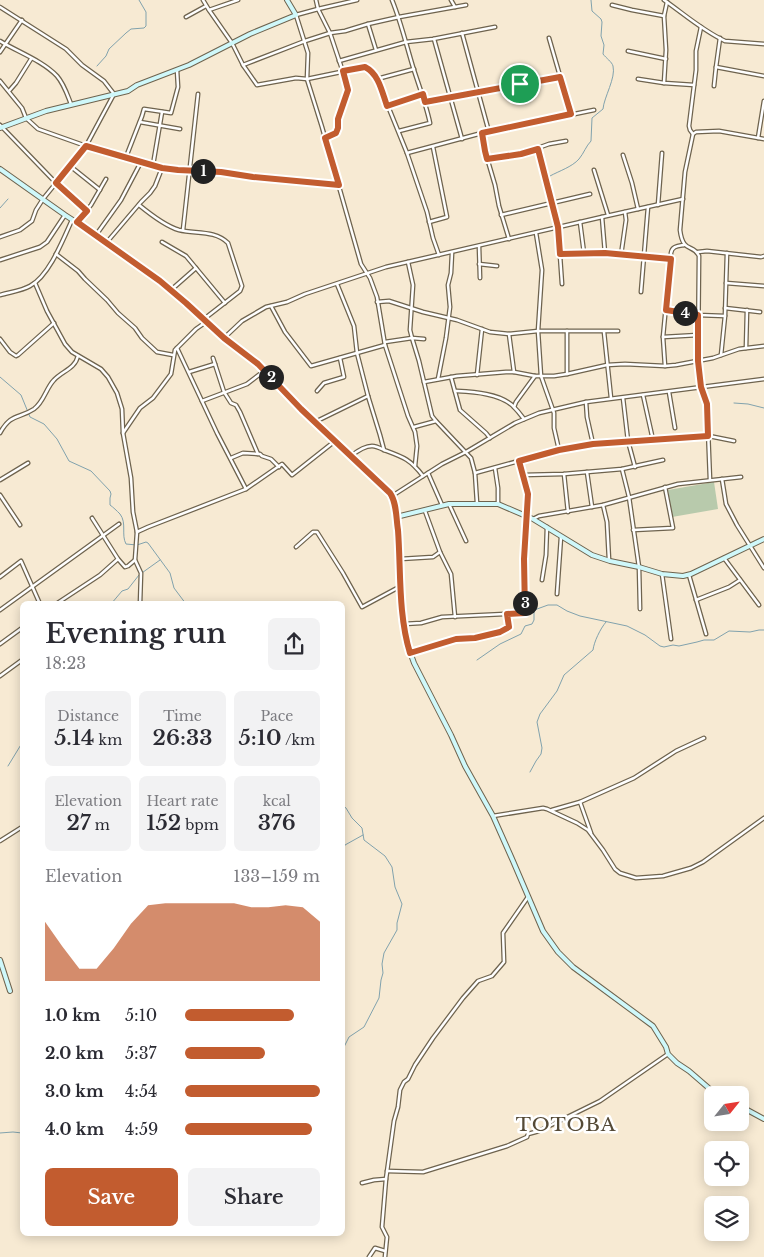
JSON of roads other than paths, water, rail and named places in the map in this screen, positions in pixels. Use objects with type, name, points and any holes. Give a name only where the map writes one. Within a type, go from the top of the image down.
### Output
[{"type":"street","points":[[203,0],[257,85],[296,78],[307,79],[365,67],[371,70],[399,131],[439,255]]},
{"type":"street","points":[[209,10],[236,0]]},
{"type":"street","points":[[287,0],[296,15],[305,40],[308,53],[307,79],[361,264],[370,278],[378,302],[385,344],[408,416],[414,427],[417,446],[415,466]]},
{"type":"street","points":[[316,0],[318,9],[330,32],[348,90],[338,119],[336,133],[325,138]]},
{"type":"street","points":[[87,211],[0,127],[71,104],[128,91],[137,85],[177,70],[296,15],[355,0]]},
{"type":"street","points":[[392,0],[423,94],[430,123],[399,131]]},
{"type":"street","points":[[451,0],[455,7]]},
{"type":"street","points":[[664,83],[666,59],[664,16],[666,1],[701,27],[725,41],[764,44]]},
{"type":"street","points":[[612,5],[664,16]]},
{"type":"street","points":[[186,17],[206,6]]},
{"type":"street","points":[[243,65],[330,32],[345,31],[399,17],[466,6]]},
{"type":"street","points":[[0,7],[66,49],[82,65],[104,81],[114,94]]},
{"type":"street","points":[[0,52],[22,20]]},
{"type":"street","points":[[368,24],[376,50]]},
{"type":"street","points":[[339,61],[406,42],[433,39],[495,27]]},
{"type":"street","points":[[701,27],[696,51],[696,70],[689,126],[693,134],[685,172],[680,230],[681,239],[684,245],[698,252],[707,251],[764,256]]},
{"type":"street","points":[[462,33],[488,132]]},
{"type":"street","points":[[549,38],[571,114]]},
{"type":"street","points":[[714,86],[720,38]]},
{"type":"street","points":[[433,39],[462,139]]},
{"type":"street","points":[[0,41],[46,67],[57,76],[71,104]]},
{"type":"street","points":[[628,51],[666,59]]},
{"type":"street","points":[[9,91],[31,59]]},
{"type":"street","points":[[716,66],[764,76]]},
{"type":"street","points":[[377,80],[414,69]]},
{"type":"street","points":[[126,157],[144,109],[171,113],[178,87],[177,70]]},
{"type":"street","points":[[425,102],[560,77]]},
{"type":"street","points":[[638,79],[694,85]]},
{"type":"street","points":[[0,81],[22,108],[26,118],[38,129],[86,146],[162,168],[221,172],[339,185]]},
{"type":"street","points":[[0,237],[20,230],[32,221],[43,199],[86,146],[114,94]]},
{"type":"street","points":[[183,230],[198,94]]},
{"type":"street","points":[[387,106],[423,94]]},
{"type":"street","points":[[758,138],[764,101]]},
{"type":"street","points":[[407,153],[482,133],[594,110]]},
{"type":"street","points":[[152,165],[162,112]]},
{"type":"street","points":[[140,122],[180,128]]},
{"type":"street","points":[[693,134],[696,132],[719,131],[764,139]]},
{"type":"street","points":[[482,133],[501,215],[509,239]]},
{"type":"street","points":[[487,159],[521,154],[549,144],[566,141]]},
{"type":"street","points":[[429,222],[447,217],[433,147]]},
{"type":"street","points":[[538,149],[558,227],[562,284]]},
{"type":"street","points":[[658,205],[662,153]]},
{"type":"street","points":[[623,155],[638,209]]},
{"type":"street","points":[[96,235],[121,200],[140,162]]},
{"type":"street","points":[[70,166],[100,190]]},
{"type":"street","points":[[106,243],[150,194],[162,168]]},
{"type":"street","points":[[0,170],[96,235],[171,290],[224,338],[264,370],[392,496],[400,559],[405,638],[410,653],[465,766],[493,816],[543,931],[558,952],[573,967],[653,1026],[666,1047],[668,1054],[706,1086]]},
{"type":"street","points":[[594,170],[608,215]]},
{"type":"street","points":[[77,222],[87,211],[106,180]]},
{"type":"street","points":[[501,215],[590,194]]},
{"type":"street","points":[[224,338],[242,321],[266,307],[287,302],[366,273],[683,199]]},
{"type":"street","points":[[123,433],[140,408],[153,398],[171,374],[177,348],[205,320],[240,291],[242,286],[228,243],[224,238],[214,234],[178,230],[156,219],[139,205]]},
{"type":"street","points":[[642,292],[648,207]]},
{"type":"street","points":[[621,255],[626,220],[625,212]]},
{"type":"street","points":[[0,260],[40,248],[47,242],[65,215]]},
{"type":"street","points":[[602,217],[605,253]]},
{"type":"street","points":[[0,295],[21,290],[35,283],[43,276],[56,254],[72,219]]},
{"type":"street","points":[[580,222],[584,253]]},
{"type":"street","points":[[536,232],[542,270],[538,331],[542,376],[554,413],[554,428],[559,450]]},
{"type":"street","points":[[162,242],[186,256],[225,303]]},
{"type":"street","points":[[665,366],[663,337],[672,250],[674,247],[684,245]]},
{"type":"street","points":[[479,246],[480,278]]},
{"type":"street","points":[[438,379],[450,306],[448,284],[451,273],[452,252]]},
{"type":"street","points":[[698,252],[698,361],[701,387],[707,404],[710,480]]},
{"type":"street","points":[[560,254],[605,253],[671,259]]},
{"type":"street","points":[[56,254],[78,271],[157,352],[174,355]]},
{"type":"street","points":[[721,355],[725,316],[727,254]]},
{"type":"street","points":[[408,262],[414,285],[410,330],[432,416],[471,458],[475,472],[477,504]]},
{"type":"street","points":[[479,264],[498,266]]},
{"type":"street","points":[[171,290],[196,268]]},
{"type":"street","points":[[35,283],[47,311],[65,344],[72,352],[101,369],[117,393],[122,409],[123,433],[131,478],[133,512],[137,532],[135,560],[142,573],[140,601]]},
{"type":"street","points":[[337,283],[354,326],[357,353],[384,450]]},
{"type":"street","points":[[726,283],[764,286]]},
{"type":"street","points":[[378,302],[388,301],[490,332],[509,334],[538,331],[618,331]]},
{"type":"street","points":[[271,306],[285,332],[311,366],[385,344],[412,338],[424,339]]},
{"type":"street","points":[[725,308],[760,312]]},
{"type":"street","points":[[666,310],[698,315],[725,316]]},
{"type":"street","points":[[746,348],[747,310]]},
{"type":"street","points":[[0,339],[10,352],[16,356],[54,323]]},
{"type":"street","points":[[478,375],[482,329]]},
{"type":"street","points":[[567,332],[567,374]]},
{"type":"street","points":[[604,332],[611,398]]},
{"type":"street","points":[[509,334],[514,372]]},
{"type":"street","points":[[663,337],[698,335]]},
{"type":"street","points":[[424,382],[451,377],[506,372],[535,376],[567,374],[608,364],[665,366],[698,361],[746,348],[764,346]]},
{"type":"street","points":[[177,348],[246,489]]},
{"type":"street","points":[[0,433],[4,425],[13,418],[33,410],[53,381],[77,362],[78,356]]},
{"type":"street","points":[[213,358],[224,392],[240,412],[258,454]]},
{"type":"street","points":[[317,391],[324,383],[344,377],[340,358]]},
{"type":"street","points":[[189,372],[215,364]]},
{"type":"street","points":[[202,401],[247,384],[264,370]]},
{"type":"street","points":[[514,406],[535,376]]},
{"type":"street","points":[[451,377],[460,410],[490,438]]},
{"type":"street","points":[[392,496],[442,464],[515,423],[552,409],[611,398],[764,379]]},
{"type":"street","points":[[455,391],[488,394],[503,400],[514,406],[524,419]]},
{"type":"street","points":[[669,392],[675,428]]},
{"type":"street","points":[[644,395],[653,440]]},
{"type":"street","points":[[315,422],[368,396]]},
{"type":"street","points":[[623,398],[628,441],[634,467]]},
{"type":"street","points":[[586,402],[593,444]]},
{"type":"street","points":[[414,427],[436,421]]},
{"type":"street","points":[[475,472],[559,450],[593,444],[708,436],[734,440]]},
{"type":"street","points":[[137,532],[246,489],[282,464],[292,476],[335,441]]},
{"type":"street","points":[[351,456],[370,446],[375,446],[398,454],[411,462],[423,476]]},
{"type":"street","points":[[231,458],[243,453],[258,454],[271,459],[279,466]]},
{"type":"street","points":[[523,475],[622,470],[663,460]]},
{"type":"street","points":[[404,624],[421,623],[442,617],[525,613],[524,559],[528,494],[519,461]]},
{"type":"street","points":[[0,480],[28,464]]},
{"type":"street","points":[[495,468],[498,504]]},
{"type":"street","points":[[622,470],[629,497],[638,567],[640,609]]},
{"type":"street","points":[[587,472],[592,507]]},
{"type":"street","points":[[428,473],[442,505]]},
{"type":"street","points":[[564,474],[568,512]]},
{"type":"street","points":[[533,519],[539,516],[603,505],[665,487],[741,477]]},
{"type":"street","points":[[722,479],[726,504],[764,568]]},
{"type":"street","points":[[633,530],[672,528],[665,487]]},
{"type":"street","points":[[0,495],[20,526]]},
{"type":"street","points":[[396,517],[449,504],[498,504],[527,515],[592,555],[662,574],[683,576],[689,575],[764,539]]},
{"type":"street","points":[[449,504],[466,541]]},
{"type":"street","points":[[603,505],[607,522],[610,561]]},
{"type":"street","points":[[424,509],[440,552],[451,574],[455,617]]},
{"type":"street","points":[[92,518],[125,567],[135,560]]},
{"type":"street","points":[[0,610],[119,524]]},
{"type":"street","points":[[542,580],[546,555],[547,527]]},
{"type":"street","points":[[296,547],[313,532],[317,532],[343,572],[362,608],[401,586]]},
{"type":"street","points":[[557,594],[561,536]]},
{"type":"street","points":[[400,559],[432,557],[440,552]]},
{"type":"street","points":[[724,558],[759,605]]},
{"type":"street","points":[[61,601],[100,575],[118,559]]},
{"type":"street","points":[[0,577],[21,561],[39,601]]},
{"type":"street","points":[[662,574],[671,639]]},
{"type":"street","points":[[689,575],[706,634]]},
{"type":"street","points":[[696,600],[729,587],[740,580]]},
{"type":"street","points":[[410,653],[456,639],[475,638],[500,632],[509,627],[507,614]]},
{"type":"street","points":[[0,644],[20,629]]},
{"type":"street","points":[[0,676],[20,661]]},
{"type":"street","points":[[550,810],[580,802],[634,778],[676,751],[704,738]]},
{"type":"street","points":[[580,802],[592,835],[615,869],[620,873],[636,878],[663,876],[691,868],[703,862],[764,818]]},
{"type":"street","points":[[493,816],[543,808],[577,823],[592,835]]},
{"type":"street","points":[[0,841],[20,828]]},
{"type":"street","points":[[385,1257],[387,1237],[382,1227],[386,1179],[400,1090],[433,1038],[463,998],[478,981],[492,976],[504,962],[503,933],[528,897]]},
{"type":"street","points":[[0,960],[10,991]]},
{"type":"street","points":[[387,1171],[423,1172],[506,1146],[528,1134],[539,1132],[600,1101],[668,1054]]},
{"type":"street","points":[[749,1111],[764,1119]]},
{"type":"street","points":[[362,1183],[386,1179]]},
{"type":"street","points":[[370,1257],[375,1248],[385,1251]]},
{"type":"waterway","points":[[97,66],[106,56],[109,49],[126,33],[131,29],[144,28],[146,26],[146,12],[139,0]]},
{"type":"waterway","points":[[550,176],[569,167],[581,157],[591,141],[592,118],[603,109],[613,76],[612,64],[603,54],[602,22],[592,11],[591,0]]},
{"type":"waterway","points":[[0,208],[8,199]]},
{"type":"waterway","points":[[0,377],[21,395],[30,417],[44,424],[57,439],[69,461],[91,471],[110,491],[110,505],[122,518],[126,544],[148,543],[170,573],[174,588],[184,601]]},
{"type":"waterway","points":[[734,403],[764,408]]},
{"type":"waterway","points":[[114,601],[122,591],[128,589],[139,575],[160,560]]},
{"type":"waterway","points":[[477,660],[500,644],[521,634],[525,626],[532,624],[534,612],[548,605],[557,605],[580,616],[627,626],[664,647],[714,640],[729,631],[750,632],[764,630]]},
{"type":"waterway","points":[[530,772],[541,754],[542,748],[537,722],[540,714],[557,691],[564,675],[593,650],[606,622]]},
{"type":"waterway","points":[[8,766],[20,746]]},
{"type":"waterway","points":[[345,807],[362,828],[364,840],[385,856],[392,867],[395,887],[402,904],[397,930],[384,953],[379,998],[364,1027],[349,1037],[345,1045]]},
{"type":"waterway","points":[[345,845],[363,835]]},
{"type":"waterway","points":[[0,1133],[20,1133]]},
{"type":"district","name":"TOTOBA","points":[[566,1124]]}]
